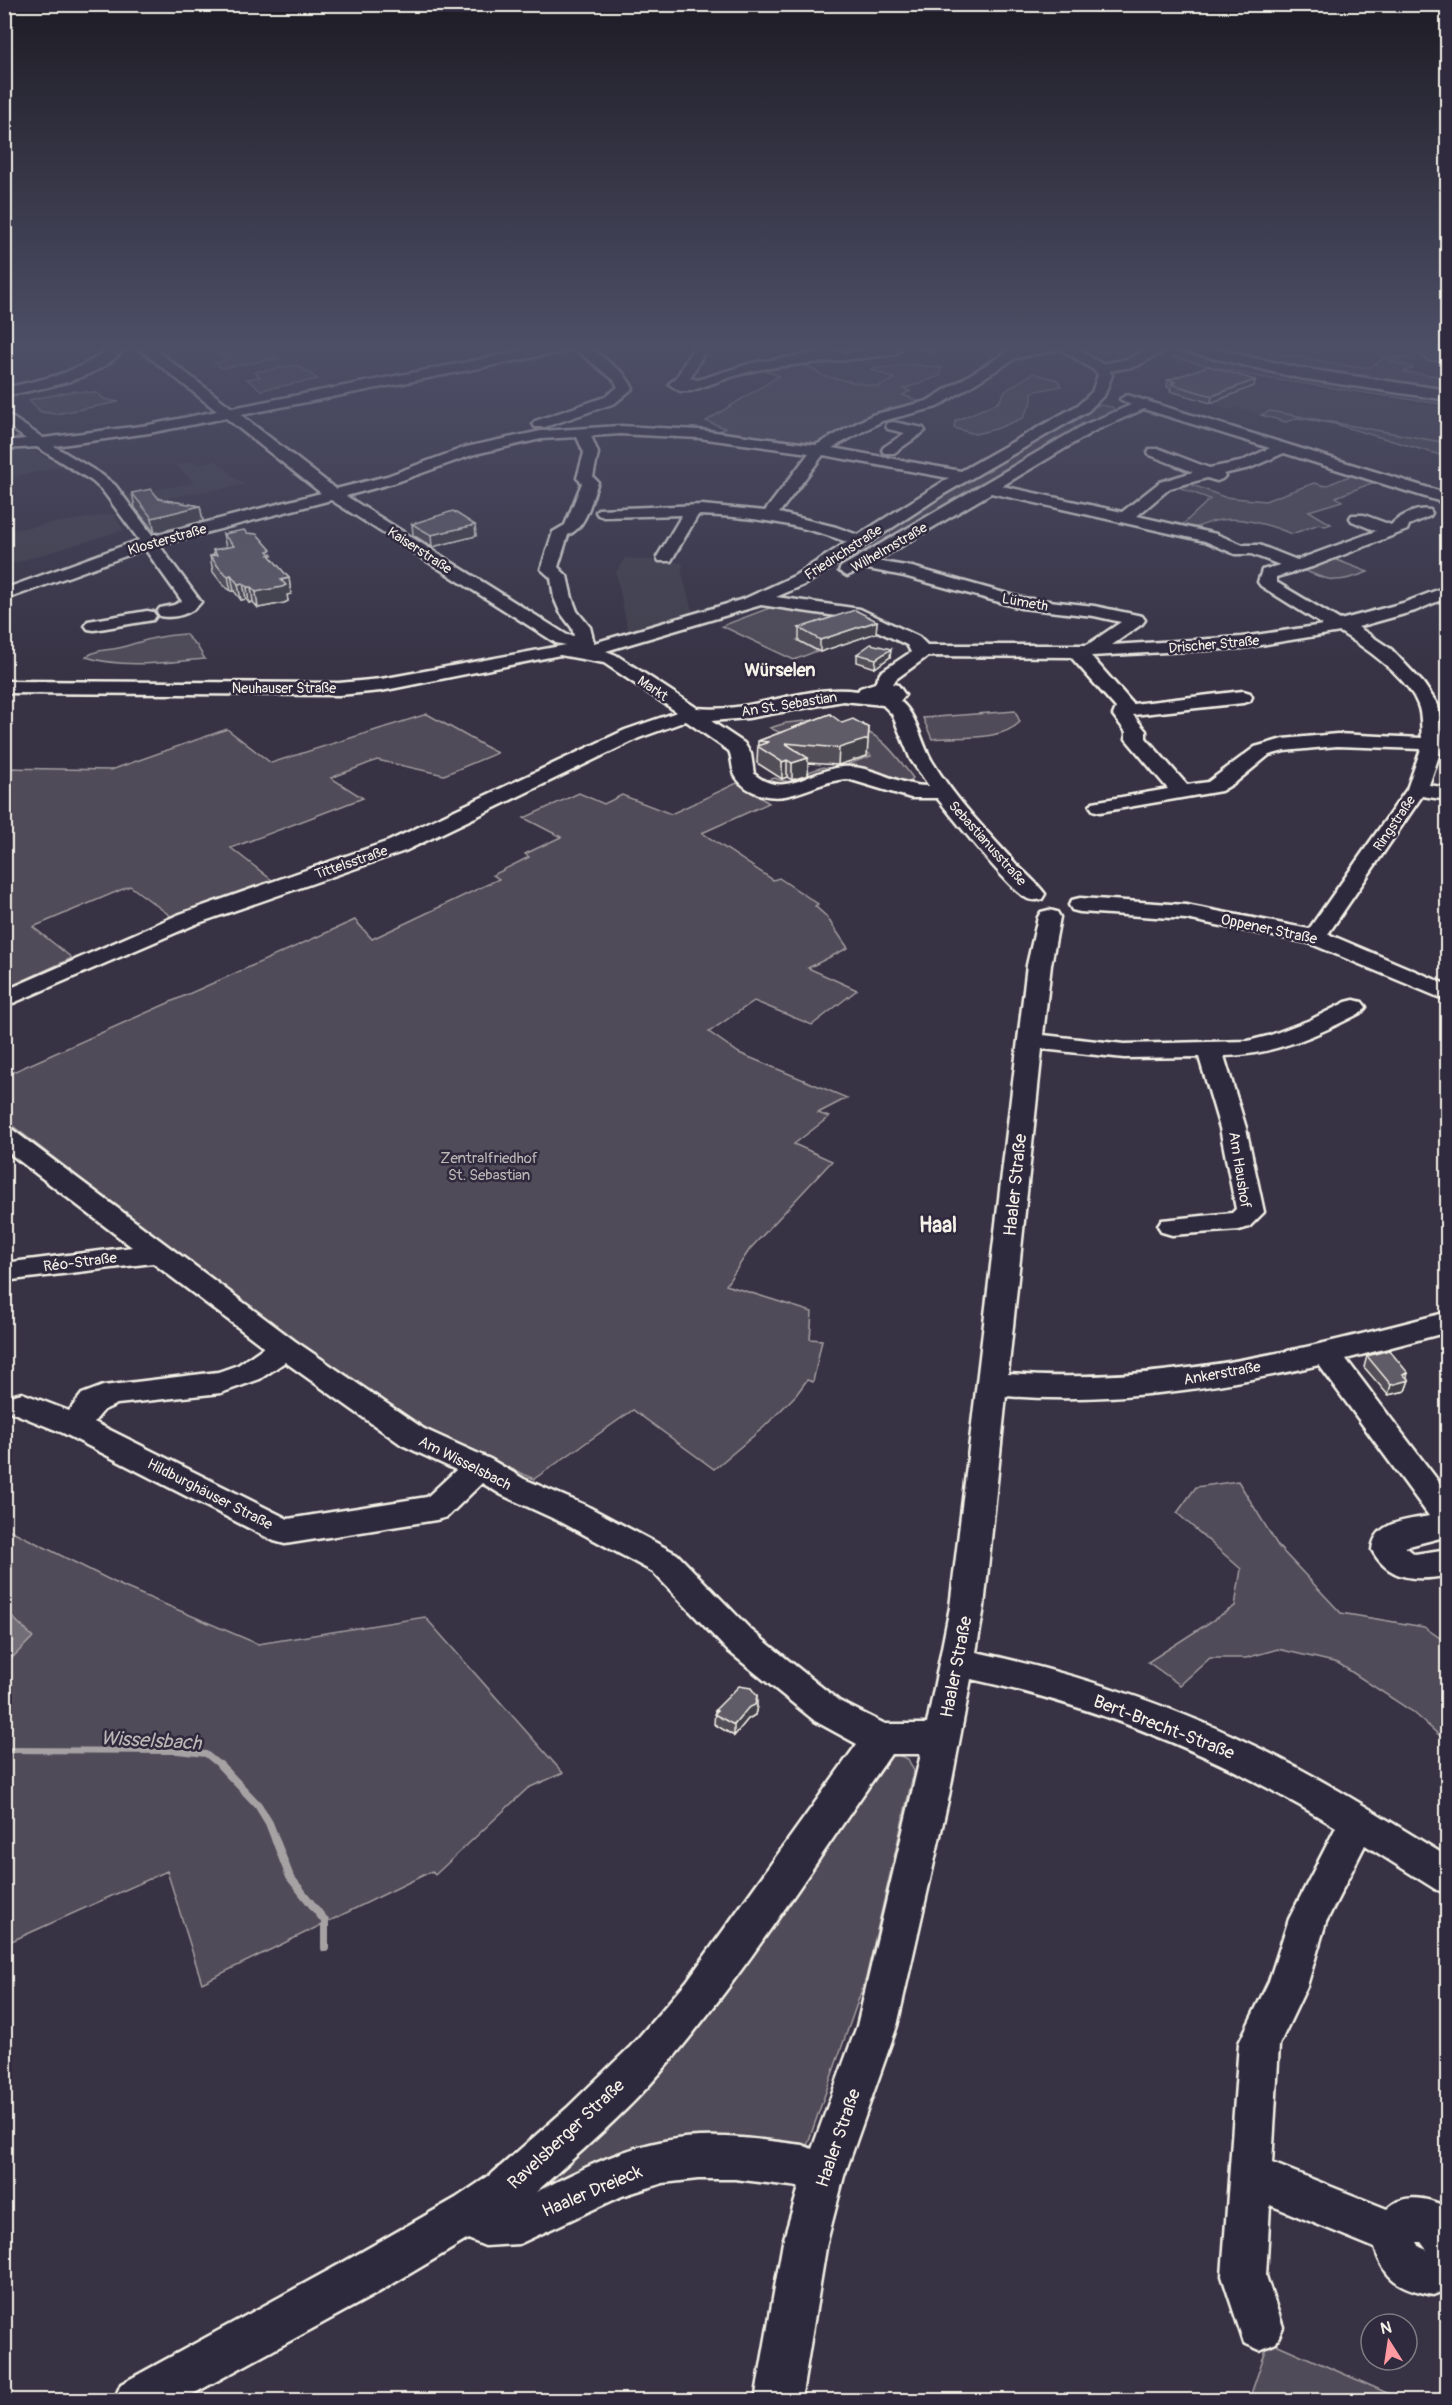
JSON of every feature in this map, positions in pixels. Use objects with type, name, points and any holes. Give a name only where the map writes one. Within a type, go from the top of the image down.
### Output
[{"type":"street","points":[[58,456],[97,478],[109,488],[192,602],[179,610],[166,612]]},
{"type":"street","name":"Kaiserstraße","points":[[285,456],[333,494],[561,645]]},
{"type":"street","name":"Klosterstraße","points":[[4,594],[150,542],[421,470],[455,456]]},
{"type":"street","points":[[590,456],[585,478],[590,482],[571,528],[561,532],[549,569],[559,576],[562,598],[569,612],[592,642]]},
{"type":"street","points":[[772,516],[771,513],[814,456]]},
{"type":"street","name":"Klosterstraße","points":[[852,456],[962,477]]},
{"type":"street","name":"Friedrichstraße","points":[[592,642],[759,599],[800,580],[861,542],[896,516],[999,456]]},
{"type":"street","name":"Wilhelmstraße","points":[[787,606],[823,588],[861,563],[1043,456]]},
{"type":"street","points":[[1166,456],[1237,484]]},
{"type":"street","points":[[1124,518],[1165,485],[1245,465],[1265,456]]},
{"type":"street","points":[[1310,456],[1448,499]]},
{"type":"street","points":[[1245,465],[1269,474]]},
{"type":"street","points":[[991,488],[1210,537],[1241,550],[1253,549],[1294,565]]},
{"type":"street","points":[[604,512],[664,508],[772,516],[831,529],[861,542]]},
{"type":"street","points":[[665,557],[693,510]]},
{"type":"street","points":[[1424,513],[1401,523],[1401,527],[1391,531],[1268,574],[1268,584],[1384,653],[1416,687],[1428,705],[1448,705]]},
{"type":"street","points":[[1358,518],[1391,531]]},
{"type":"street","name":"Lümeth","points":[[861,563],[906,571],[1021,603],[1094,611],[1136,620],[1084,651]]},
{"type":"street","points":[[823,588],[849,612]]},
{"type":"street","name":"Drischer Straße","points":[[920,652],[939,656],[974,652],[1201,647],[1250,642],[1339,625],[1413,607],[1448,591]]},
{"type":"street","points":[[759,599],[787,606],[849,612],[904,636],[918,645],[920,652],[888,676],[879,695]]},
{"type":"street","points":[[93,625],[147,616]]},
{"type":"street","name":"Markt","points":[[561,645],[592,642],[624,668],[697,714],[737,747],[741,753],[744,775],[772,791]]},
{"type":"street","name":"Neuhauser Straße","points":[[4,687],[339,689],[381,685],[561,645]]},
{"type":"street","points":[[1084,651],[1128,710]]},
{"type":"street","points":[[1186,685],[1201,702]]},
{"type":"street","name":"An St. Sebastian","points":[[697,714],[739,713],[835,696],[879,695]]},
{"type":"street","name":"Sebastianusstraße","points":[[879,695],[901,711],[921,760],[943,792],[1010,870],[1058,900]]},
{"type":"street","points":[[1182,792],[1136,740],[1136,731],[1123,715],[1128,710],[1243,697]]},
{"type":"street","name":"Ringstraße","points":[[1315,938],[1417,789],[1432,744],[1428,705]]},
{"type":"street","name":"Tittelsstraße","points":[[4,1000],[188,919],[397,846],[633,734],[697,714]]},
{"type":"street","points":[[1100,806],[1223,783],[1262,751],[1283,746],[1337,740],[1432,744]]},
{"type":"street","name":"Sebastianusstraße","points":[[772,791],[811,784],[842,773],[911,792],[943,792]]},
{"type":"street","points":[[1417,789],[1448,794]]},
{"type":"street","name":"Oppener Straße","points":[[1058,900],[1186,912],[1315,938],[1448,994]]},
{"type":"street","name":"Haaler Straße","points":[[778,2400],[805,2242],[823,2176],[877,2026],[931,1797],[958,1662],[967,1607],[993,1384],[1039,965],[1058,900]]},
{"type":"street","points":[[1031,1041],[1124,1051],[1210,1051],[1248,1048],[1275,1042],[1319,1025],[1354,1007]]},
{"type":"street","name":"Am Haushof","points":[[1172,1226],[1239,1221],[1250,1212],[1233,1128],[1210,1051]]},
{"type":"street","name":"Am Wisselsbach","points":[[4,1136],[156,1253],[285,1348],[413,1437],[479,1467],[513,1487],[574,1514],[665,1563],[739,1640],[827,1711],[881,1739],[942,1739]]},
{"type":"street","name":"Réo-Straße","points":[[4,1272],[156,1253]]},
{"type":"street","name":"Ankerstraße","points":[[993,1384],[1065,1388],[1172,1382],[1217,1376],[1326,1353],[1448,1322]]},
{"type":"street","points":[[74,1425],[93,1402],[114,1394],[221,1382],[249,1372],[285,1348]]},
{"type":"street","points":[[1326,1353],[1448,1518]]},
{"type":"street","name":"Hildburghäuser Straße","points":[[22,1404],[74,1425],[285,1532],[436,1509],[479,1467]]},
{"type":"street","points":[[1448,1524],[1397,1535],[1389,1541],[1388,1550],[1395,1559],[1406,1566],[1420,1568],[1448,1562]]},
{"type":"street","name":"Bert-Brecht-Straße","points":[[958,1662],[1038,1682],[1148,1717],[1222,1747],[1277,1774],[1448,1877]]},
{"type":"street","name":"Ravelsberger Straße","points":[[137,2400],[471,2213],[508,2188],[582,2123],[645,2060],[694,2002],[881,1739]]},
{"type":"street","points":[[1260,2327],[1244,2276],[1259,2043],[1287,1986],[1308,1919],[1358,1822]]},
{"type":"street","name":"Haaler Dreieck","points":[[471,2213],[474,2219],[485,2224],[519,2222],[616,2176],[663,2162],[699,2158],[735,2158],[802,2166],[823,2176]]},
{"type":"street","points":[[1252,2176],[1394,2234]]},
{"type":"street","points":[[1448,2241],[1432,2222],[1408,2218],[1394,2234],[1396,2254],[1413,2269],[1433,2274],[1448,2264]]},
{"type":"shaded area","points":[[5,456],[43,456],[62,466],[5,479]]},
{"type":"shaded area","points":[[215,460],[244,485],[129,504],[123,495],[194,483],[175,465],[194,461],[198,464]]},
{"type":"shaded area","points":[[113,514],[124,530],[5,566],[5,529]]},
{"type":"shaded area","points":[[625,558],[684,563],[681,570],[693,614],[628,631],[616,572]]},
{"type":"shaded area","points":[[5,1610],[33,1637],[5,1665]]},
{"type":"green space","points":[[1008,456],[1032,456],[855,561],[848,559],[858,554],[852,552],[891,525]]},
{"type":"green space","points":[[1354,474],[1377,481],[1336,497],[1342,501],[1309,511],[1331,524],[1325,526],[1319,524],[1292,534],[1264,524],[1224,519],[1193,528],[1179,528],[1210,499],[1178,487],[1190,484],[1224,497],[1265,501],[1314,483],[1325,486]]},
{"type":"green space","points":[[1329,557],[1368,572],[1348,579],[1333,580],[1298,568]]},
{"type":"green space","points":[[772,607],[843,617],[850,621],[797,640],[817,651],[794,660],[722,626]]},
{"type":"green space","points":[[185,634],[197,646],[205,659],[130,664],[86,657],[99,651],[154,638]]},
{"type":"green space","points":[[1015,711],[1020,722],[1012,728],[1002,733],[979,737],[932,739],[923,718]]},
{"type":"green space","points":[[427,714],[497,753],[444,775],[377,760],[331,778],[363,798],[231,848],[273,881],[172,917],[130,886],[33,927],[72,958],[5,989],[4,768],[111,770],[227,729],[271,763]]},
{"type":"green space","points":[[815,720],[850,726],[873,735],[891,750],[913,778],[904,787],[855,772],[837,773],[790,785],[778,786],[763,781],[775,778],[789,782],[799,781],[813,776],[808,772],[823,767],[832,770],[871,756],[862,747],[868,743],[854,734],[798,741],[770,728],[786,723]]},
{"type":"green space","name":"Zentralfriedhof St. Sebastian","points":[[737,783],[769,803],[702,833],[773,880],[779,878],[818,904],[815,906],[826,916],[848,948],[808,968],[857,990],[812,1025],[754,1001],[709,1032],[739,1053],[847,1098],[818,1113],[829,1117],[794,1144],[832,1161],[750,1249],[726,1285],[812,1312],[810,1339],[822,1340],[813,1382],[807,1380],[796,1395],[764,1427],[714,1469],[633,1410],[534,1479],[443,1438],[394,1410],[275,1328],[5,1120],[4,1076],[355,920],[372,939],[499,879],[493,875],[529,857],[525,854],[561,837],[524,818],[579,793],[604,804],[622,795],[671,814]]},
{"type":"green space","points":[[1238,1481],[1278,1546],[1341,1613],[1424,1627],[1447,1643],[1447,1742],[1413,1712],[1338,1663],[1278,1649],[1246,1658],[1210,1658],[1180,1685],[1148,1662],[1235,1606],[1241,1569],[1177,1513],[1196,1487]]},
{"type":"green space","points":[[4,1527],[124,1587],[258,1644],[425,1617],[563,1773],[528,1788],[435,1875],[432,1871],[202,1983],[167,1871],[5,1944]]},
{"type":"green space","points":[[898,1755],[908,1759],[914,1771],[866,1978],[804,2154],[517,2211],[640,2097],[718,2003],[892,1756]]},
{"type":"green space","points":[[1269,2341],[1403,2400],[1249,2400]]},
{"type":"building","points":[[151,489],[159,499],[200,506],[152,518],[132,493]]},
{"type":"building","points":[[453,511],[475,525],[431,535],[412,524]]},
{"type":"building","points":[[244,530],[247,533],[257,534],[271,550],[268,551],[272,555],[269,555],[289,578],[281,580],[286,585],[256,592],[243,583],[238,584],[231,575],[228,576],[221,570],[210,556],[217,555],[213,550],[234,546],[223,534]]},
{"type":"building","points":[[855,610],[877,621],[820,640],[799,628]]},
{"type":"building","points":[[871,644],[891,649],[876,659],[857,654]]},
{"type":"building","points":[[830,714],[842,723],[853,719],[869,728],[868,739],[839,748],[785,743],[808,758],[792,763],[787,760],[782,762],[757,746],[769,742],[758,741]]},
{"type":"building","points":[[1389,1350],[1408,1373],[1403,1374],[1409,1380],[1391,1385],[1367,1356]]},
{"type":"building","points":[[739,1686],[751,1688],[757,1696],[755,1705],[748,1708],[734,1725],[714,1714],[717,1711],[715,1710]]},
{"type":"waterway","name":"Wisselsbach","points":[[4,1750],[177,1751],[206,1754],[222,1767]]},
{"type":"waterway","name":"Wisselsbach","points":[[222,1767],[258,1805],[269,1823],[290,1877],[325,1921],[325,1948]]},
{"type":"district","name":"Würselen","points":[[780,670]]},
{"type":"district","name":"Haal","points":[[938,1225]]}]
